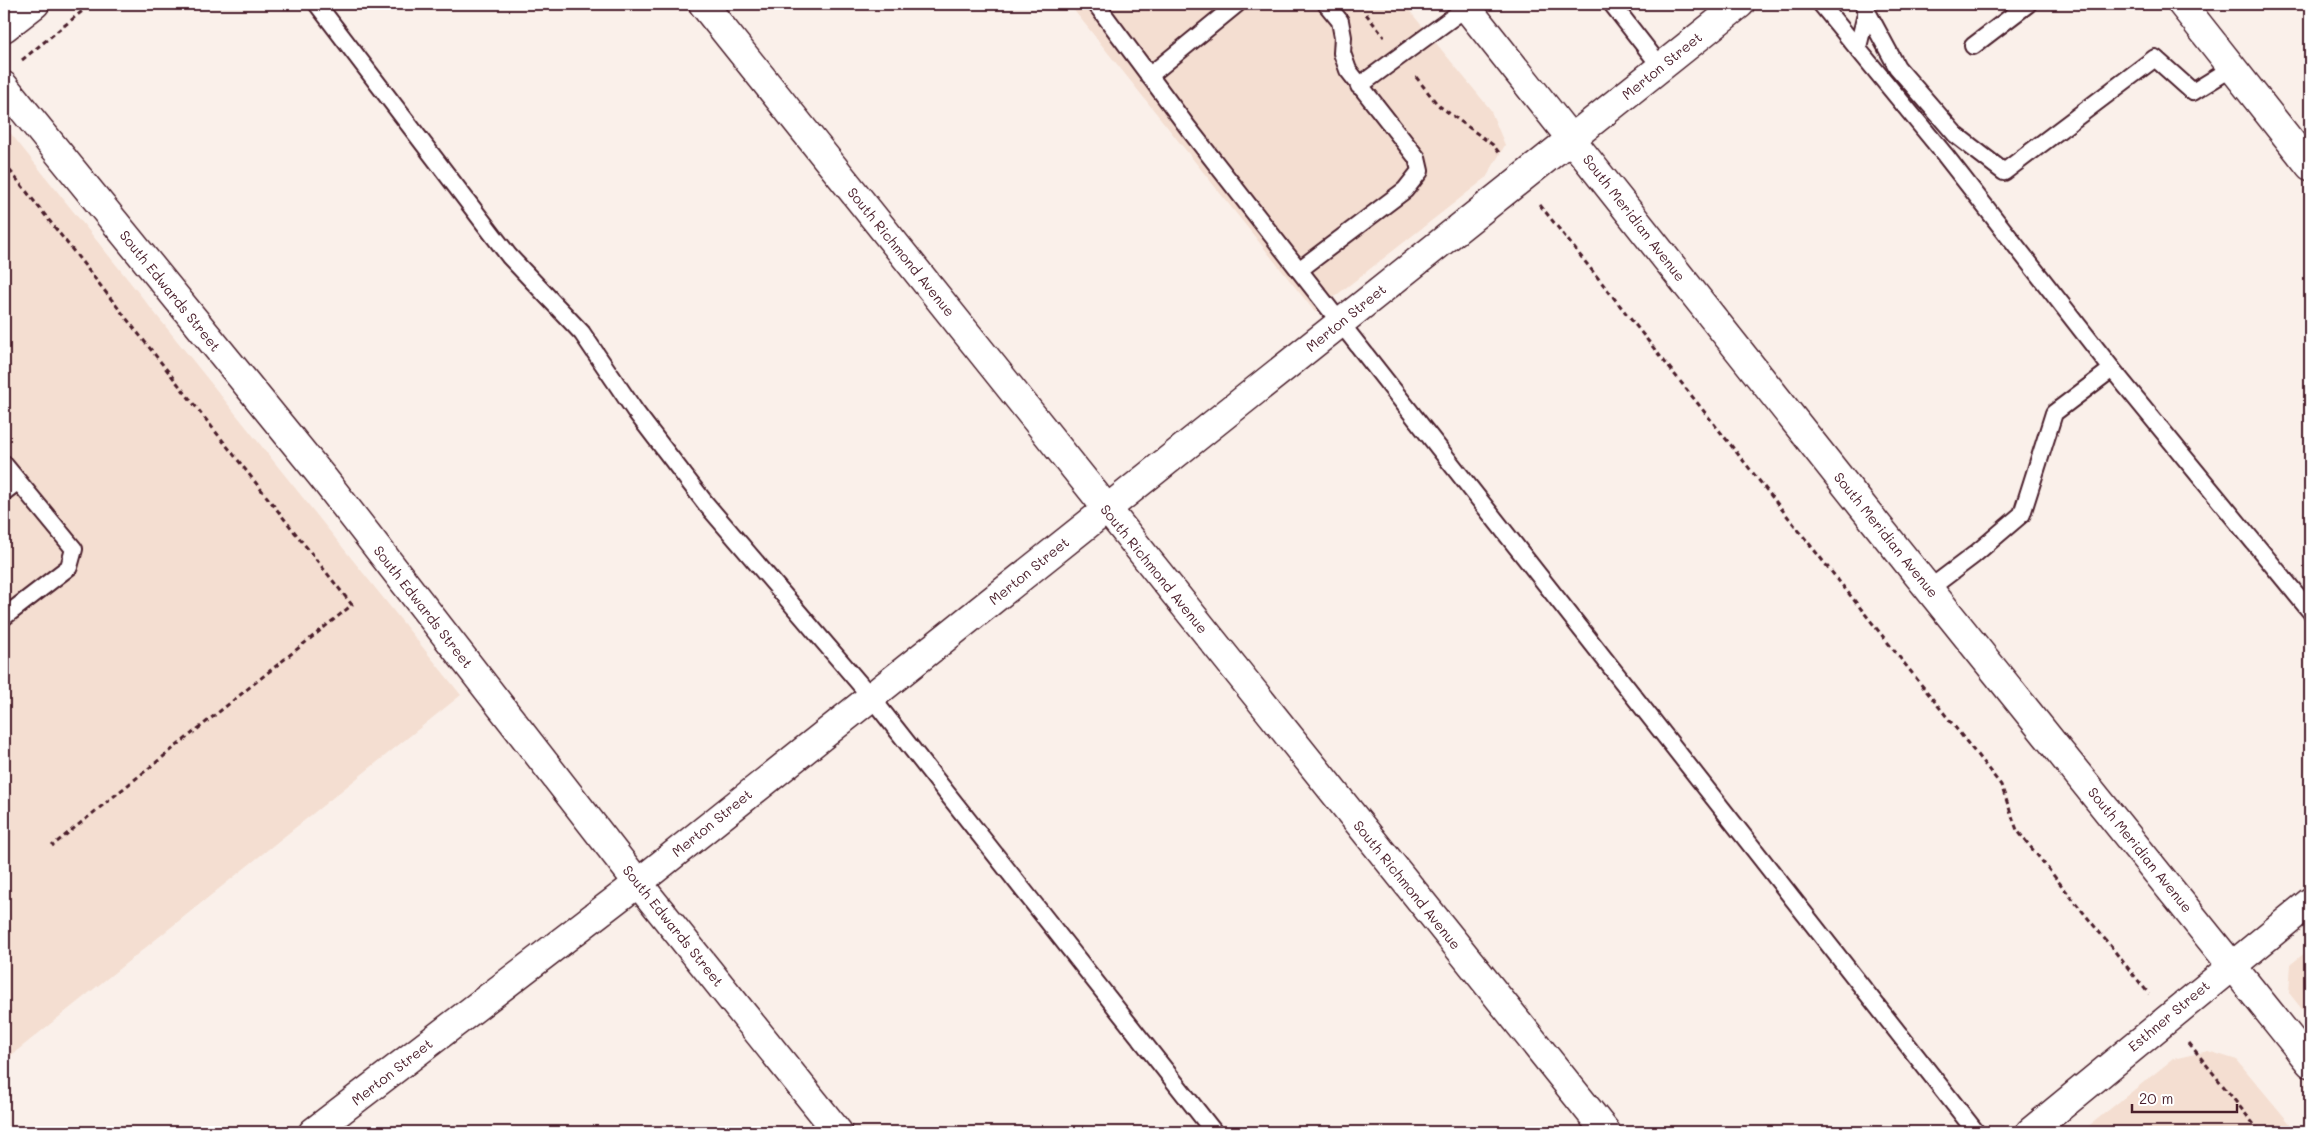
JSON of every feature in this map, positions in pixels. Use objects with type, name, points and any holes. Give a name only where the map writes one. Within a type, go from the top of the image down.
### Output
[{"type":"street","points":[[4,28],[35,4]]},
{"type":"street","name":"South Richmond Avenue","points":[[703,4],[1606,1132]]},
{"type":"street","name":"Merton Street","points":[[313,1132],[638,883],[1740,4]]},
{"type":"street","points":[[2182,4],[2310,166]]},
{"type":"street","name":"South Meridian Avenue","points":[[1466,5],[1929,589],[2310,1063]]},
{"type":"street","name":"South Edwards Street","points":[[4,86],[324,479],[638,883],[838,1132]]},
{"type":"street","name":"Esthner Street","points":[[2030,1132],[2310,902]]},
{"type":"lane","points":[[317,4],[509,256],[582,333],[635,412],[706,504],[871,697],[1214,1132]]},
{"type":"lane","points":[[1096,4],[1149,76],[1340,323],[1976,1132]]},
{"type":"lane","points":[[1149,76],[1237,4]]},
{"type":"lane","points":[[1299,270],[1405,190],[1420,171],[1417,158],[1348,70],[1342,53],[1344,37],[1340,21],[1326,4]]},
{"type":"lane","points":[[1612,4],[1661,67]]},
{"type":"lane","points":[[1821,4],[1858,47],[2017,246],[2112,369],[2310,611]]},
{"type":"lane","points":[[1974,46],[2028,4]]},
{"type":"lane","points":[[1359,86],[1466,5]]},
{"type":"lane","points":[[1858,47],[1865,7]]},
{"type":"lane","points":[[1865,7],[1897,67],[1956,135],[2004,172],[2155,58],[2193,92],[2232,68]]},
{"type":"lane","points":[[1929,589],[2022,514],[2054,413],[2112,369]]},
{"type":"lane","points":[[4,464],[74,549],[69,567],[4,617]]},
{"type":"lane","points":[[4,492],[18,482]]},
{"type":"path","points":[[19,62],[91,4]]},
{"type":"path","points":[[1364,11],[1438,105],[1493,144],[2001,784],[2017,830],[2260,1132]]},
{"type":"path","points":[[4,164],[352,605],[52,846]]},
{"type":"shaded area","points":[[1069,4],[1404,4],[1490,109],[1505,145],[1486,178],[1315,312]]},
{"type":"shaded area","points":[[4,125],[461,695],[4,1061]]},
{"type":"shaded area","points":[[2310,949],[2310,1019],[2289,993],[2291,964]]},
{"type":"shaded area","points":[[2208,1051],[2237,1060],[2297,1132],[2081,1132],[2173,1059]]}]
